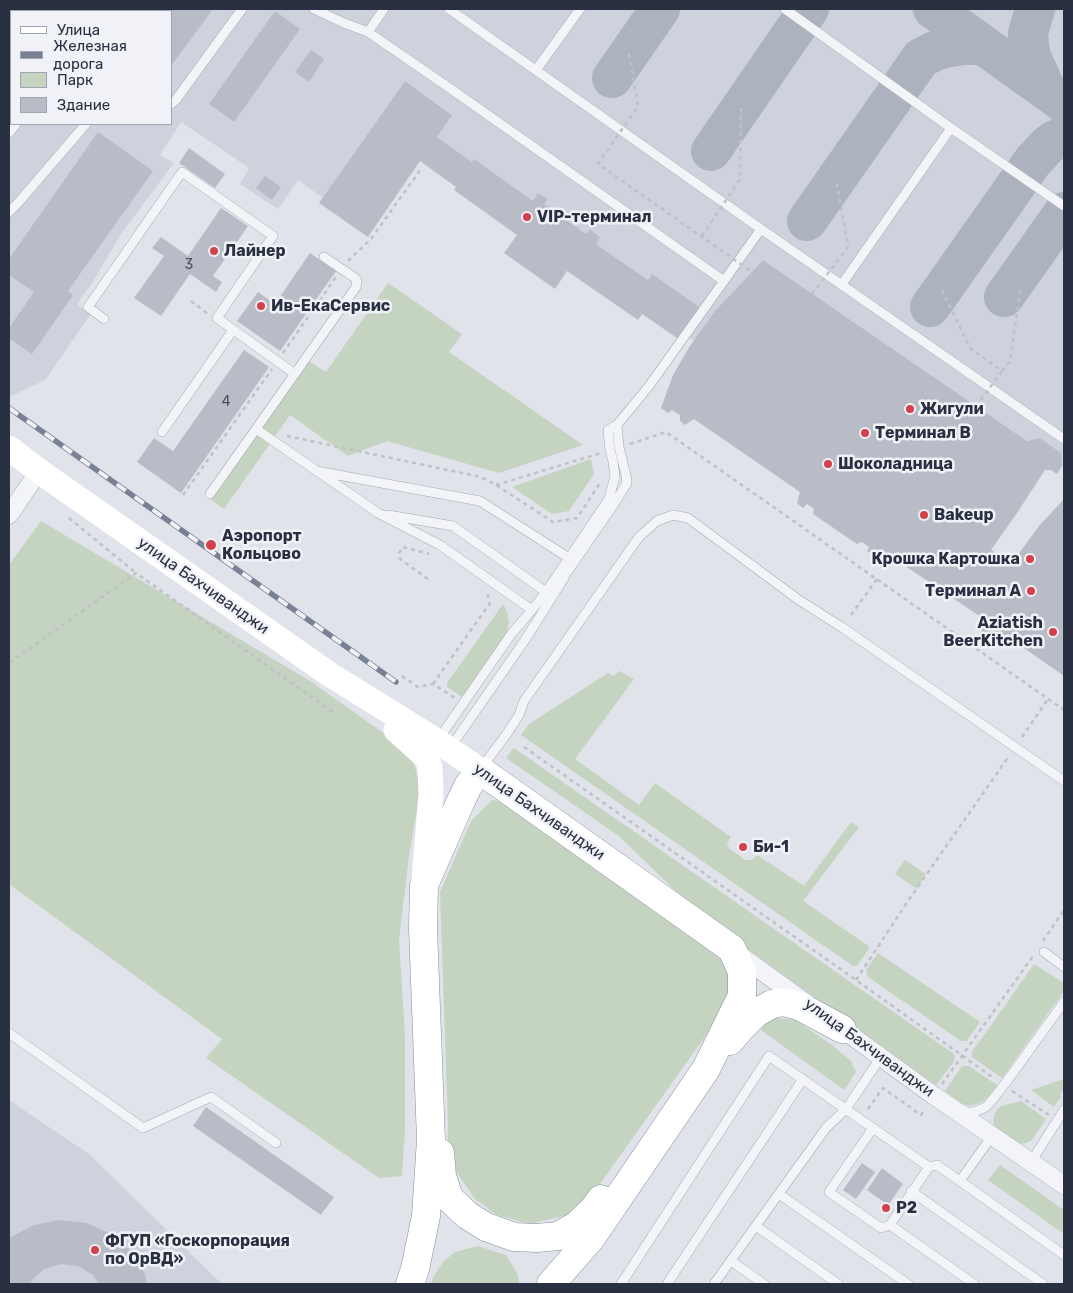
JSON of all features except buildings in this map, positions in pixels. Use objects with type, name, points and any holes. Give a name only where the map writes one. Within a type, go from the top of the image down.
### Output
[{"type":"highway","points":[[410,1284],[426,1216],[431,1150],[423,928],[424,885],[468,786],[480,770]]},
{"type":"highway","name":"улица Бахчиванджи","points":[[480,770],[732,949]]},
{"type":"highway","points":[[551,1284],[591,1238],[706,1068],[742,996],[742,972],[732,949]]},
{"type":"highway","points":[[706,1068],[756,1013],[772,1004],[784,1002],[798,1006],[842,1029]]},
{"type":"highway","points":[[427,1051],[436,1086],[442,1176],[449,1198],[467,1215],[486,1227],[514,1237],[537,1238],[558,1236],[576,1226],[594,1209],[619,1174],[658,1140]]},
{"type":"main road","name":"улица Бахчиванджи","points":[[9,448],[39,471],[438,749],[480,770]]},
{"type":"main road","points":[[424,885],[431,794],[430,768],[438,749]]},
{"type":"main road","points":[[568,1284],[591,1238]]},
{"type":"street","points":[[9,515],[39,471]]},
{"type":"street","name":"улица Бахчиванджи","points":[[732,949],[933,1096],[1064,1185]]},
{"type":"lane","points":[[172,103],[242,9]]},
{"type":"lane","points":[[314,9],[368,32],[724,281]]},
{"type":"lane","points":[[368,32],[384,9]]},
{"type":"lane","points":[[449,9],[761,229],[1064,439]]},
{"type":"lane","points":[[536,70],[580,9]]},
{"type":"lane","points":[[785,9],[1064,206]]},
{"type":"lane","points":[[9,212],[85,125]]},
{"type":"lane","points":[[842,284],[951,128]]},
{"type":"lane","points":[[104,319],[88,307],[182,172],[273,236],[217,318],[295,374]]},
{"type":"lane","points":[[438,749],[512,633],[546,592],[609,499],[615,476],[608,430],[617,425],[649,386],[761,229]]},
{"type":"lane","points":[[210,494],[356,287],[357,281],[355,278],[324,257]]},
{"type":"lane","points":[[162,432],[233,330]]},
{"type":"lane","points":[[438,749],[524,640],[627,483],[619,447],[617,425]]},
{"type":"lane","points":[[256,429],[378,513],[440,545],[532,610]]},
{"type":"lane","points":[[316,471],[480,502],[569,558]]},
{"type":"lane","points":[[378,513],[453,526],[546,592]]},
{"type":"lane","points":[[480,770],[519,715],[524,702],[639,536],[657,521],[673,515],[688,518],[799,600],[843,628],[1064,781]]},
{"type":"lane","points":[[564,578],[569,558]]},
{"type":"lane","points":[[1044,952],[1064,967]]},
{"type":"lane","points":[[956,1110],[973,1112],[989,1104],[1064,1002]]},
{"type":"lane","points":[[9,1033],[143,1128],[211,1097],[276,1143]]},
{"type":"lane","points":[[621,1284],[769,1056],[929,1167]]},
{"type":"lane","points":[[714,1284],[826,1128],[846,1109],[881,1057]]},
{"type":"lane","points":[[668,1284],[803,1079]]},
{"type":"lane","points":[[1031,1162],[1064,1110]]},
{"type":"lane","points":[[873,1128],[829,1192],[881,1228],[890,1225],[911,1191],[929,1167],[937,1165],[1064,1255]]},
{"type":"lane","points":[[960,1181],[992,1136]]},
{"type":"lane","points":[[911,1191],[1043,1284]]},
{"type":"lane","points":[[779,1194],[908,1284]]},
{"type":"lane","points":[[890,1225],[974,1284]]},
{"type":"lane","points":[[756,1226],[838,1284]]},
{"type":"lane","points":[[731,1261],[764,1284]]},
{"type":"path","points":[[629,54],[638,106],[598,164],[752,272]]},
{"type":"path","points":[[702,236],[740,179],[741,108]]},
{"type":"path","points":[[184,495],[345,264],[371,239],[421,169]]},
{"type":"path","points":[[812,294],[848,247],[836,179]]},
{"type":"path","points":[[976,407],[1010,361],[1021,286]]},
{"type":"path","points":[[942,290],[970,348],[1002,371]]},
{"type":"path","points":[[256,429],[481,477],[553,522],[577,518],[602,480]]},
{"type":"path","points":[[619,447],[666,432],[1064,710]]},
{"type":"path","points":[[496,485],[603,453],[603,458]]},
{"type":"path","points":[[67,516],[136,573],[337,715]]},
{"type":"path","points":[[428,579],[400,558],[399,554],[403,547],[434,555]]},
{"type":"path","points":[[9,662],[136,573]]},
{"type":"path","points":[[851,614],[877,579]]},
{"type":"path","points":[[402,676],[418,687],[432,684],[490,603],[487,593],[481,588]]},
{"type":"path","points":[[432,684],[459,701]]},
{"type":"path","points":[[856,980],[908,901],[1048,699]]},
{"type":"path","points":[[524,747],[1004,1086],[1058,1120]]},
{"type":"path","points":[[1043,942],[1064,910]]},
{"type":"path","points":[[868,1109],[883,1088],[921,1115],[1033,956]]},
{"type":"shaded area","points":[[9,9],[1064,9],[1064,468],[1062,466],[1061,453],[1040,438],[1027,441],[763,260],[715,311],[694,341],[681,332],[652,275],[648,280],[596,244],[600,236],[590,229],[586,234],[544,204],[548,199],[539,193],[533,201],[437,137],[452,114],[405,81],[323,198],[298,180],[278,209],[240,184],[249,168],[181,122],[160,155],[174,163],[121,234],[94,280],[77,304],[91,314],[45,380],[9,397]]},
{"type":"shaded area","points":[[9,1100],[89,1154],[222,1284],[9,1284]]},
{"type":"green space","points":[[388,283],[462,334],[449,352],[583,445],[499,473],[387,441],[348,456],[290,415],[224,509],[210,499],[307,360],[326,372]]},
{"type":"green space","points":[[591,459],[594,474],[569,511],[552,514],[512,487]]},
{"type":"green space","points":[[41,521],[310,681],[392,739],[413,761],[421,788],[409,856],[399,940],[405,1036],[405,1129],[402,1176],[379,1178],[206,1058],[222,1039],[9,884],[9,565]]},
{"type":"green space","points":[[503,604],[509,622],[507,633],[462,697],[447,687],[447,683]]},
{"type":"green space","points":[[620,671],[634,679],[575,759],[639,805],[655,783],[731,837],[727,843],[729,848],[745,860],[752,860],[757,855],[804,886],[851,822],[859,827],[803,901],[870,947],[858,965],[853,966],[521,735],[529,724],[608,673],[613,676]]},
{"type":"green space","points":[[514,748],[954,1054],[955,1060],[936,1085],[697,912],[619,836],[506,758]]},
{"type":"green space","points":[[492,800],[510,803],[723,959],[731,973],[729,1003],[580,1212],[529,1224],[497,1215],[475,1199],[447,1158],[448,1123],[440,892],[471,821]]},
{"type":"green space","points":[[905,860],[926,874],[917,889],[895,874]]},
{"type":"green space","points":[[878,953],[980,1022],[967,1041],[961,1041],[868,977],[866,970]]},
{"type":"green space","points":[[1034,964],[1064,983],[1064,991],[1002,1078],[972,1057],[972,1051]]},
{"type":"green space","points":[[767,1018],[794,1019],[832,1045],[851,1061],[856,1072],[844,1090],[761,1030]]},
{"type":"green space","points":[[962,1066],[969,1066],[997,1085],[987,1098],[980,1103],[969,1106],[961,1103],[945,1091]]},
{"type":"green space","points":[[1064,1079],[1064,1089],[1054,1107],[1031,1090]]},
{"type":"green space","points":[[1021,1101],[1046,1119],[1032,1140],[1020,1144],[996,1129],[993,1122],[994,1115],[1001,1106]]},
{"type":"green space","points":[[1000,1165],[1064,1210],[1064,1234],[988,1180]]},
{"type":"green space","points":[[478,1246],[506,1255],[518,1275],[519,1284],[431,1284],[433,1277],[444,1261],[455,1252]]},
{"type":"taxiway","points":[[612,78],[660,9]]},
{"type":"taxiway","points":[[711,151],[809,9]]},
{"type":"taxiway","points":[[933,9],[1064,103]]},
{"type":"taxiway","points":[[1035,9],[1028,33],[1029,47],[1032,59],[1046,90]]},
{"type":"taxiway","points":[[807,221],[921,58],[944,48],[983,45]]},
{"type":"taxiway","points":[[930,307],[1033,161],[1048,145],[1064,136]]},
{"type":"taxiway","points":[[1004,297],[1064,212]]},
{"type":"railway","points":[[9,408],[396,682]]},
{"type":"place","name":"VIP-терминал","points":[[527,217]]},
{"type":"place","name":"Лайнер","points":[[214,251]]},
{"type":"place","name":"Ив-ЕкаСервис","points":[[261,306]]},
{"type":"place","name":"Жигули","points":[[910,409]]},
{"type":"place","name":"Терминал B","points":[[865,433]]},
{"type":"place","name":"Шоколадница","points":[[828,464]]},
{"type":"place","name":"Bakeup","points":[[924,515]]},
{"type":"place","name":"Аэропорт Кольцово","points":[[211,545]]},
{"type":"place","name":"Крошка Картошка","points":[[1030,559]]},
{"type":"place","name":"Терминал А","points":[[1031,591]]},
{"type":"place","name":"Aziatish BeerKitchen","points":[[1053,632]]},
{"type":"place","name":"Би-1","points":[[743,847]]},
{"type":"place","name":"P2","points":[[886,1208]]},
{"type":"place","name":"ФГУП «Госкорпорация по ОрВД»","points":[[95,1250]]}]
